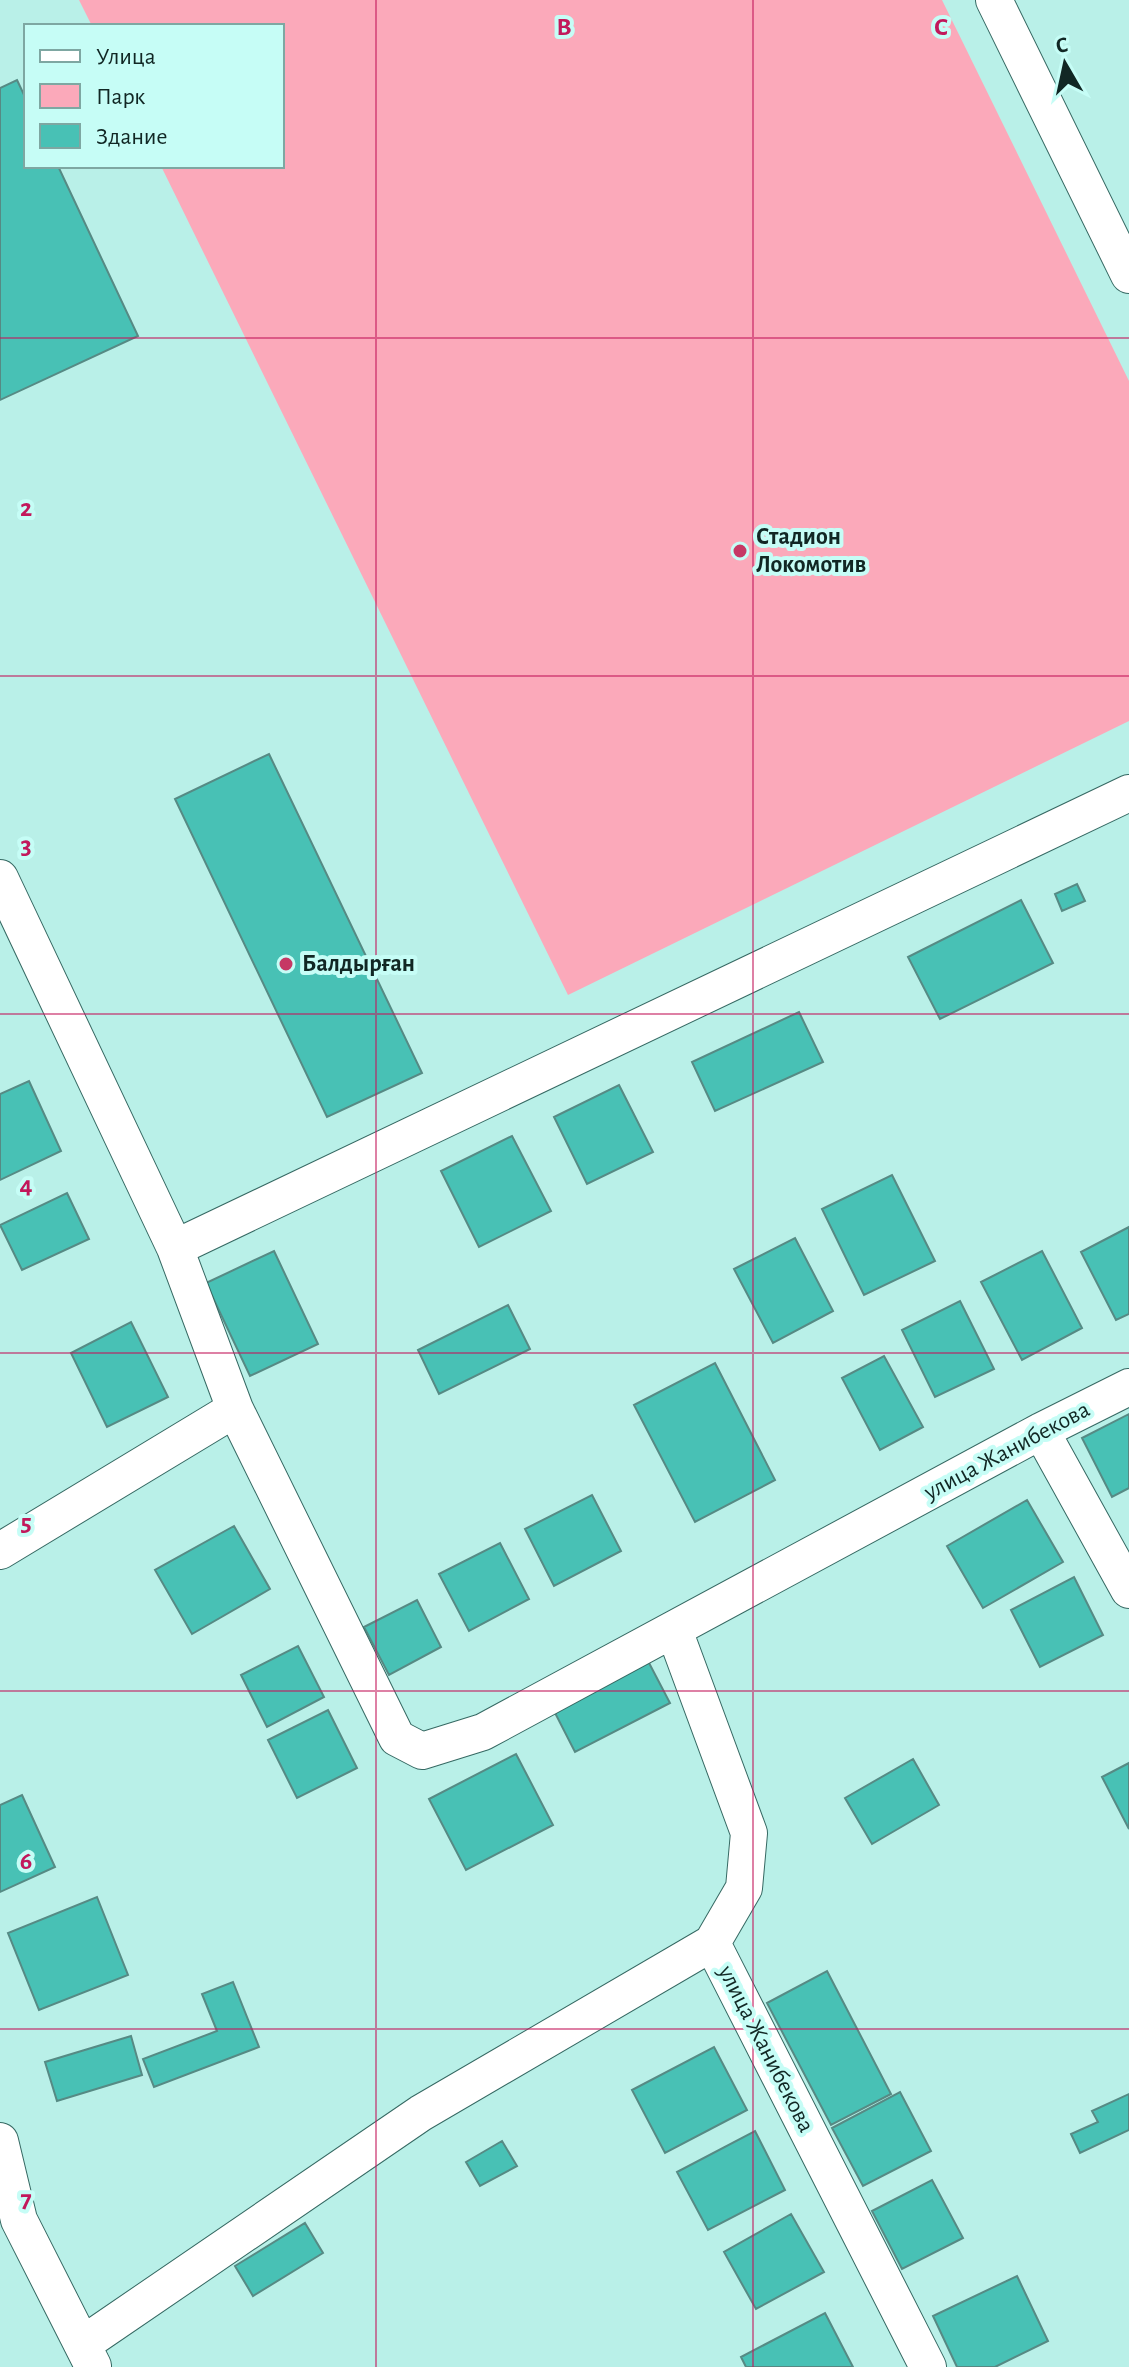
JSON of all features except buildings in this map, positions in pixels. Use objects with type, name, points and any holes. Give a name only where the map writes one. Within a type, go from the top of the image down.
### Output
[{"type":"street","points":[[994,0],[1129,275]]},
{"type":"street","points":[[175,1248],[1129,793]]},
{"type":"street","points":[[0,878],[175,1248],[235,1409],[0,1551]]},
{"type":"street","name":"улица Жанибекова","points":[[235,1409],[397,1738],[422,1751],[483,1732],[1041,1431],[1129,1387]]},
{"type":"street","points":[[1041,1431],[1129,1590]]},
{"type":"street","name":"улица Жанибекова","points":[[674,1630],[749,1833],[744,1888],[712,1943],[928,2367]]},
{"type":"street","points":[[0,2141],[19,2220],[88,2356],[421,2113],[712,1943]]},
{"type":"green space","name":"Стадион Локомотив","points":[[79,0],[942,0],[1129,381],[1129,721],[568,995],[162,168],[284,168],[284,24],[91,24]]},
{"type":"place","name":"Стадион Локомотив","points":[[740,551]]},
{"type":"place","name":"Балдырған","points":[[286,964]]}]
